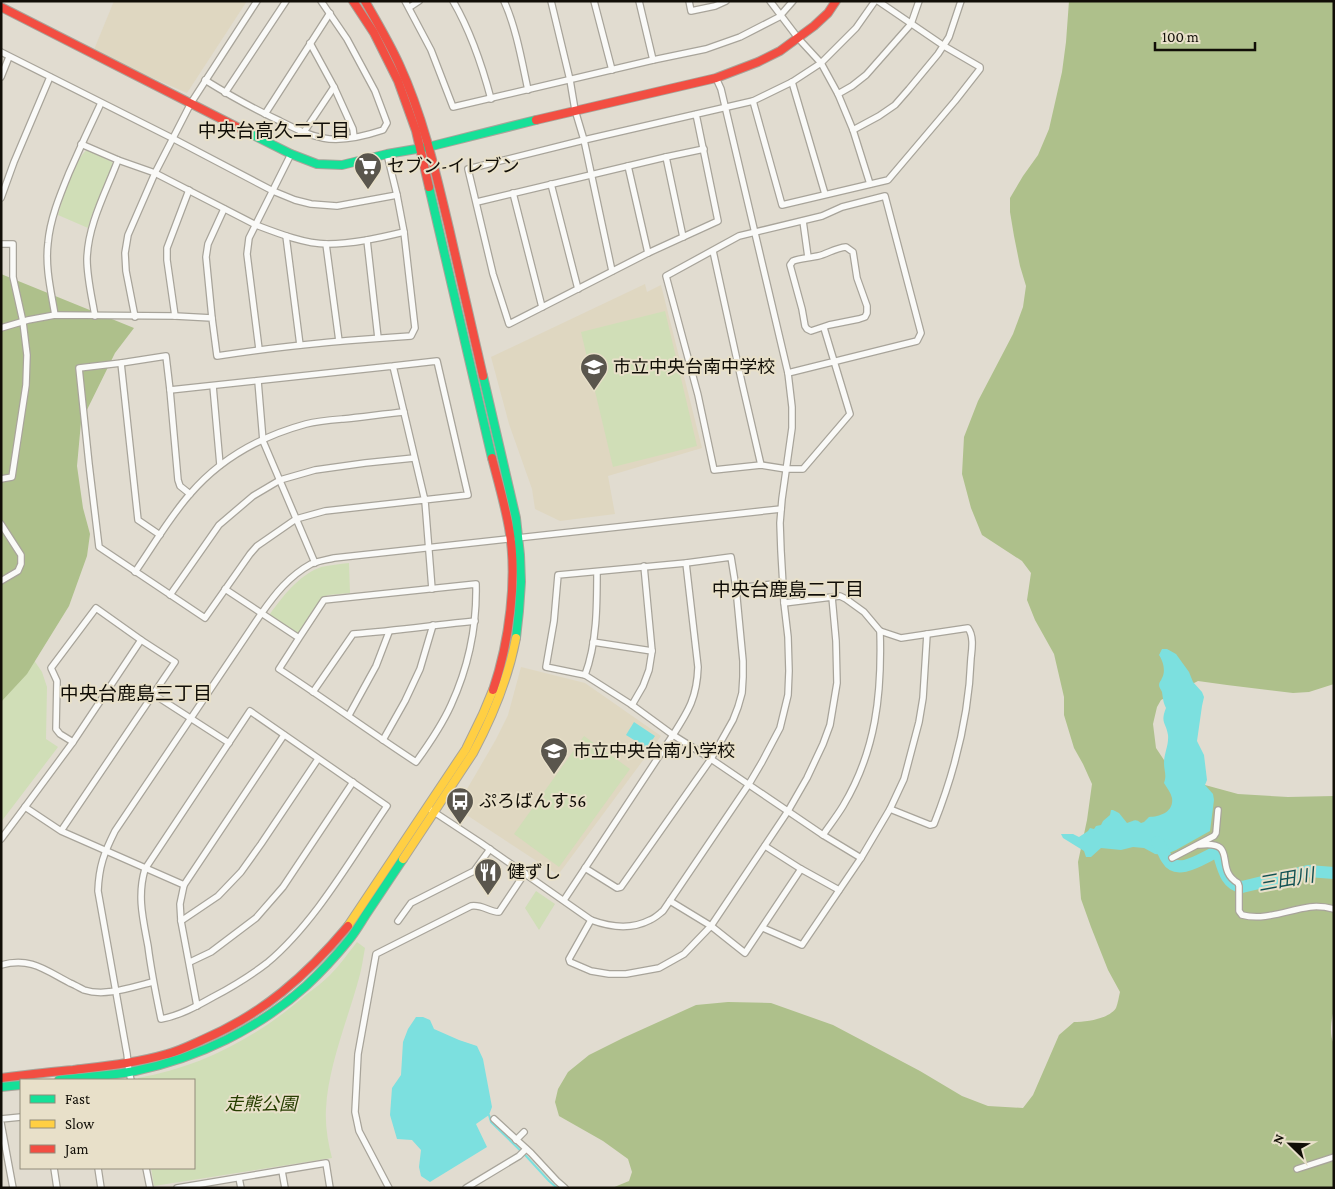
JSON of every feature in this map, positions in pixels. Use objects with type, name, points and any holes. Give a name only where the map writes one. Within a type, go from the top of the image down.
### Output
[{"type":"street","points":[[135,316],[126,271],[128,235],[172,138],[191,103],[257,1]]},
{"type":"street","points":[[225,93],[286,1]]},
{"type":"street","points":[[205,80],[265,114],[304,132],[324,138],[342,139],[383,130],[388,123],[375,91],[347,39],[321,1]]},
{"type":"street","points":[[1,1078],[128,1063],[164,1055],[217,1035],[246,1019],[289,988],[328,950],[349,924],[466,749],[481,721],[493,691],[502,661],[510,620],[515,509],[433,162],[416,131],[398,81],[374,34],[353,1]]},
{"type":"street","points":[[364,1],[385,36],[406,80],[424,148]]},
{"type":"street","points":[[405,1],[410,7],[431,50],[453,107],[706,49],[740,37],[779,17],[793,1]]},
{"type":"street","points":[[410,7],[419,1]]},
{"type":"street","points":[[453,1],[482,66],[491,99]]},
{"type":"street","points":[[504,1],[519,49],[528,90]]},
{"type":"street","points":[[551,1],[570,80],[575,110],[584,140],[612,271]]},
{"type":"street","points":[[594,1],[612,70]]},
{"type":"street","points":[[639,1],[654,60]]},
{"type":"street","points":[[689,1],[691,11],[715,6],[726,1]]},
{"type":"street","points":[[770,1],[798,38],[821,63],[838,94],[853,130],[870,184]]},
{"type":"street","points":[[1,7],[291,154],[317,164],[342,165],[387,154],[424,148],[575,110],[716,78],[758,62],[780,51],[814,26],[828,13],[836,1]]},
{"type":"street","points":[[696,114],[718,220],[648,253],[509,324],[493,274],[468,170],[584,140],[696,114],[725,108],[753,101],[792,82],[821,63],[856,28],[877,1],[944,46],[980,67],[955,101],[888,180],[782,205],[753,101]]},
{"type":"street","points":[[838,94],[866,75],[911,24],[919,1]]},
{"type":"street","points":[[853,130],[895,105],[938,54],[949,37],[961,1]]},
{"type":"street","points":[[265,114],[330,13]]},
{"type":"street","points":[[310,43],[334,87],[353,129],[354,137]]},
{"type":"street","points":[[1,52],[273,191],[311,204],[325,206],[351,204],[397,195]]},
{"type":"street","points":[[1,77],[10,57]]},
{"type":"street","points":[[1,198],[11,169],[50,78]]},
{"type":"street","points":[[427,807],[591,920],[604,925],[619,927],[635,926],[650,920],[663,911],[749,784],[780,728],[788,695],[789,670],[780,551],[781,509],[792,428],[792,407],[788,373],[721,89],[716,78]]},
{"type":"street","points":[[792,82],[825,194]]},
{"type":"street","points":[[304,132],[334,87]]},
{"type":"street","points":[[55,315],[48,274],[48,243],[52,220],[59,196],[101,103]]},
{"type":"street","points":[[82,144],[155,174],[256,225],[286,236],[326,244],[367,240],[404,232]]},
{"type":"street","points":[[477,202],[704,149]]},
{"type":"street","points":[[259,349],[247,254],[249,238],[291,154]]},
{"type":"street","points":[[224,209],[208,244],[206,257],[216,356],[259,349],[411,336],[415,328],[404,232],[387,154]]},
{"type":"street","points":[[666,157],[683,237]]},
{"type":"street","points":[[95,316],[87,260],[89,237],[118,160]]},
{"type":"street","points":[[628,166],[648,253]]},
{"type":"street","points":[[551,184],[578,289]]},
{"type":"street","points":[[175,316],[166,260],[167,248],[189,190]]},
{"type":"street","points":[[513,193],[542,307]]},
{"type":"street","points":[[788,373],[834,362],[917,341],[922,334],[885,196],[842,207],[822,216],[739,236],[666,276],[698,395],[714,470],[761,466],[786,470],[803,469],[850,414],[834,362],[824,328]]},
{"type":"street","points":[[803,221],[808,257]]},
{"type":"street","points":[[286,236],[300,345]]},
{"type":"street","points":[[367,240],[378,338]]},
{"type":"street","points":[[1,244],[13,244],[13,277],[23,322],[27,355],[26,385],[12,477],[1,479]]},
{"type":"street","points":[[326,244],[338,341]]},
{"type":"street","points":[[846,247],[853,252],[857,278],[867,306],[867,313],[865,317],[829,325],[824,328],[811,331],[805,326],[790,265],[793,261],[818,256],[846,247]]},
{"type":"street","points":[[713,251],[761,466]]},
{"type":"street","points":[[1,328],[55,315],[212,318]]},
{"type":"street","points":[[170,390],[437,361],[468,495],[325,511],[296,519],[257,546],[204,618],[99,547],[88,464],[79,368],[166,356],[178,480],[180,486],[190,494]]},
{"type":"street","points":[[122,363],[138,520],[160,535]]},
{"type":"street","points":[[393,366],[425,501],[432,589]]},
{"type":"street","points":[[258,381],[263,441],[315,563]]},
{"type":"street","points":[[213,386],[220,465]]},
{"type":"street","points":[[136,572],[190,494],[207,476],[242,450],[307,424],[404,412]]},
{"type":"street","points":[[170,595],[219,525],[253,496],[280,480],[315,470],[414,458]]},
{"type":"street","points":[[132,1079],[98,891],[100,865],[115,831],[261,614],[285,583],[304,568],[334,558],[781,509]]},
{"type":"street","points":[[1,524],[22,555],[18,571],[1,581]]},
{"type":"street","points":[[68,1079],[129,1072],[166,1064],[200,1052],[232,1037],[269,1015],[298,992],[326,966],[348,940],[473,753],[501,694],[515,642],[520,610],[521,581],[515,538]]},
{"type":"street","points":[[585,868],[617,888],[621,887],[711,759],[733,720],[742,693],[743,662],[731,557],[558,575],[554,621],[546,667],[585,675],[632,705],[673,735],[711,759],[749,784],[823,835],[861,858]]},
{"type":"street","points":[[564,900],[673,735],[693,699],[698,667],[686,563]]},
{"type":"street","points":[[632,705],[643,686],[649,670],[652,652],[644,566]]},
{"type":"street","points":[[585,675],[590,661],[593,642],[597,602],[597,572]]},
{"type":"street","points":[[736,588],[783,583]]},
{"type":"street","points":[[476,584],[475,621],[463,672],[451,705],[433,738],[416,762],[279,669],[324,600],[476,584]]},
{"type":"street","points":[[225,589],[299,638]]},
{"type":"street","points":[[784,603],[840,596],[864,612],[880,631],[901,638],[968,628],[970,631],[972,640],[971,676],[966,715],[952,774],[934,824],[930,825],[890,809]]},
{"type":"street","points":[[591,920],[569,959],[570,962],[591,971],[609,974],[626,974],[660,968],[684,954],[710,926],[788,811],[824,744],[830,725],[837,683],[832,597]]},
{"type":"street","points":[[61,831],[175,662],[96,608],[51,668],[57,681],[56,729],[60,734],[73,742]]},
{"type":"street","points":[[313,692],[353,634],[389,632],[475,621]]},
{"type":"street","points":[[383,740],[406,701],[420,669],[433,625]]},
{"type":"street","points":[[823,835],[843,806],[858,776],[872,736],[876,716],[881,663],[880,631]]},
{"type":"street","points":[[349,715],[376,666],[389,632]]},
{"type":"street","points":[[762,928],[802,945],[861,858],[890,809],[904,779],[919,722],[923,698],[927,634]]},
{"type":"street","points":[[1,839],[73,742],[141,640]]},
{"type":"street","points":[[593,642],[652,652]]},
{"type":"street","points":[[153,694],[229,742]]},
{"type":"street","points":[[250,711],[387,806],[324,899],[291,940],[268,962],[243,981],[197,1006],[170,1018],[160,1019],[141,906],[140,892],[142,880],[145,869],[229,742],[250,711]]},
{"type":"street","points":[[197,1006],[181,921],[180,904],[184,885],[284,735]]},
{"type":"street","points":[[181,921],[218,896],[241,872],[318,758]]},
{"type":"street","points":[[190,962],[211,952],[256,918],[283,887],[353,782]]},
{"type":"street","points":[[26,807],[61,831],[184,885]]},
{"type":"street","points":[[1172,858],[1214,836],[1218,810]]},
{"type":"street","points":[[1199,845],[1209,844],[1220,847],[1223,850],[1229,874],[1232,880],[1238,883],[1239,911],[1242,915],[1256,918],[1317,906],[1334,909]]},
{"type":"street","points":[[766,846],[800,869],[839,890]]},
{"type":"street","points":[[398,920],[411,903],[474,872],[490,849]]},
{"type":"street","points":[[670,900],[710,926],[745,953],[800,869]]},
{"type":"street","points":[[389,1188],[359,1131],[355,1112],[358,1054],[376,954],[471,906],[477,905],[494,912],[499,912],[525,874]]},
{"type":"street","points":[[1,965],[28,962],[84,990],[115,991],[153,982]]},
{"type":"street","points":[[1,1087],[20,1085]]},
{"type":"street","points":[[13,1188],[1,1121],[20,1117]]},
{"type":"street","points":[[494,1119],[565,1188]]},
{"type":"street","points":[[516,1140],[524,1132]]},
{"type":"street","points":[[466,1188],[519,1156],[526,1149]]},
{"type":"street","points":[[1297,1169],[1334,1157]]},
{"type":"street","points":[[177,1188],[326,1163],[330,1188]]},
{"type":"street","points":[[54,1169],[57,1188]]},
{"type":"street","points":[[98,1169],[101,1188]]},
{"type":"street","points":[[146,1169],[150,1188]]},
{"type":"street","points":[[282,1171],[284,1188]]},
{"type":"street","points":[[239,1178],[241,1188]]},
{"type":"shaded area","points":[[114,1],[247,1],[187,93],[93,52]]},
{"type":"shaded area","name":"市立中央台南中学校","points":[[645,284],[647,292],[661,285],[702,448],[608,476],[615,514],[560,521],[535,509],[532,489],[509,424],[491,357]]},
{"type":"shaded area","name":"市立中央台南小学校","points":[[521,667],[585,683],[661,736],[558,875],[456,808],[508,715]]},
{"type":"green space","points":[[1069,1],[1334,1],[1334,684],[1309,692],[1293,693],[1198,681],[1161,700],[1157,707],[1153,724],[1156,748],[1164,760],[1178,774],[1194,782],[1238,794],[1288,797],[1334,796],[1334,1010],[1331,1036],[1334,1044],[1334,1188],[612,1188],[629,1181],[632,1172],[628,1159],[603,1141],[559,1116],[555,1102],[558,1089],[568,1072],[589,1055],[696,1005],[728,1002],[771,1003],[833,1025],[920,1071],[962,1096],[988,1106],[1023,1108],[1033,1095],[1059,1035],[1074,1022],[1103,1017],[1113,1012],[1116,1008],[1120,992],[1108,970],[1081,899],[1078,862],[1092,784],[1074,748],[1064,715],[1064,697],[1054,654],[1035,620],[1027,600],[1031,573],[1022,561],[982,535],[971,508],[962,474],[964,437],[978,401],[1013,334],[1023,307],[1026,286],[1014,236],[1010,198],[1038,155],[1049,129],[1062,72]]},
{"type":"green space","points":[[87,150],[113,164],[88,228],[58,215],[74,170]]},
{"type":"green space","points":[[1,274],[134,328],[115,353],[81,422],[77,466],[83,508],[90,534],[87,556],[69,606],[27,674],[1,702]]},
{"type":"green space","points":[[665,311],[697,446],[613,467],[581,332]]},
{"type":"green space","points":[[349,563],[350,593],[328,595],[321,598],[299,633],[295,634],[270,617],[270,614],[286,593],[306,575],[321,567]]},
{"type":"green space","points":[[1,612],[42,672],[47,687],[46,739],[58,747],[1,822]]},
{"type":"green space","points":[[584,736],[630,769],[559,867],[514,834]]},
{"type":"green space","points":[[536,891],[555,904],[539,930],[525,908]]},
{"type":"green space","name":"走熊公園","points":[[357,942],[365,948],[355,994],[330,1076],[326,1122],[332,1158],[154,1186],[151,1169],[195,1169],[195,1079],[138,1078],[185,1066],[228,1048],[289,1009],[325,980]]},
{"type":"water","points":[[1162,649],[1167,649],[1176,654],[1204,697],[1197,741],[1204,755],[1207,780],[1205,785],[1213,794],[1214,800],[1210,831],[1164,855],[1155,854],[1144,848],[1133,847],[1121,850],[1101,848],[1091,857],[1086,857],[1084,851],[1063,838],[1061,834],[1073,834],[1079,837],[1090,828],[1094,829],[1096,826],[1101,825],[1110,815],[1111,810],[1119,813],[1127,823],[1136,820],[1141,823],[1149,817],[1165,813],[1171,807],[1170,792],[1164,783],[1164,759],[1168,739],[1163,720],[1166,708],[1159,685],[1164,672],[1163,663],[1159,655]]},
{"type":"water","points":[[634,722],[655,736],[647,748],[626,735]]},
{"type":"water","points":[[416,1017],[430,1020],[434,1029],[477,1046],[483,1059],[492,1107],[489,1115],[476,1124],[487,1147],[430,1182],[421,1176],[419,1167],[421,1150],[412,1140],[397,1139],[390,1115],[392,1088],[401,1075],[403,1042],[408,1029]]},
{"type":"waterway","name":"三田川","points":[[1157,842],[1171,864],[1177,866],[1189,865],[1217,853],[1229,879],[1232,883],[1242,887],[1308,871],[1334,873]]},
{"type":"waterway","points":[[489,1115],[491,1122],[557,1188]]},
{"type":"traffic: fast","points":[[247,132],[291,154],[317,164],[342,165],[387,154],[428,147],[536,120]]},
{"type":"traffic: fast","points":[[429,187],[492,458]]},
{"type":"traffic: fast","points":[[483,376],[516,518],[521,582],[516,638]]},
{"type":"traffic: fast","points":[[69,1079],[126,1073],[182,1058],[226,1040],[268,1016],[306,986],[338,953],[353,935],[403,859]]},
{"type":"traffic: fast","points":[[1,1087],[20,1085]]},
{"type":"traffic: slow","points":[[403,859],[473,753],[504,683],[516,638]]},
{"type":"traffic: slow","points":[[348,926],[466,749],[493,690]]},
{"type":"traffic: jam","points":[[353,1],[374,33],[398,81],[416,131],[429,187]]},
{"type":"traffic: jam","points":[[365,1],[399,64],[422,124],[439,186],[483,376]]},
{"type":"traffic: jam","points":[[536,120],[716,78],[758,62],[780,51],[814,26],[828,13],[836,1]]},
{"type":"traffic: jam","points":[[1,7],[247,132]]},
{"type":"traffic: jam","points":[[492,458],[509,528],[513,568],[504,652],[493,690]]},
{"type":"traffic: jam","points":[[1,1078],[109,1066],[155,1057],[189,1046],[224,1030],[264,1006],[316,961],[348,926]]},
{"type":"place","name":"セブン-イレブン","points":[[368,190]]},
{"type":"place","name":"市立中央台南中学校","points":[[594,391]]},
{"type":"place","name":"市立中央台南小学校","points":[[554,775]]},
{"type":"place","name":"ぷろばんす56","points":[[460,825]]},
{"type":"place","name":"健ずし","points":[[488,896]]},
{"type":"district","name":"中央台高久二丁目","points":[[274,130]]},
{"type":"district","name":"中央台鹿島二丁目","points":[[788,589]]},
{"type":"district","name":"中央台鹿島三丁目","points":[[136,693]]}]
